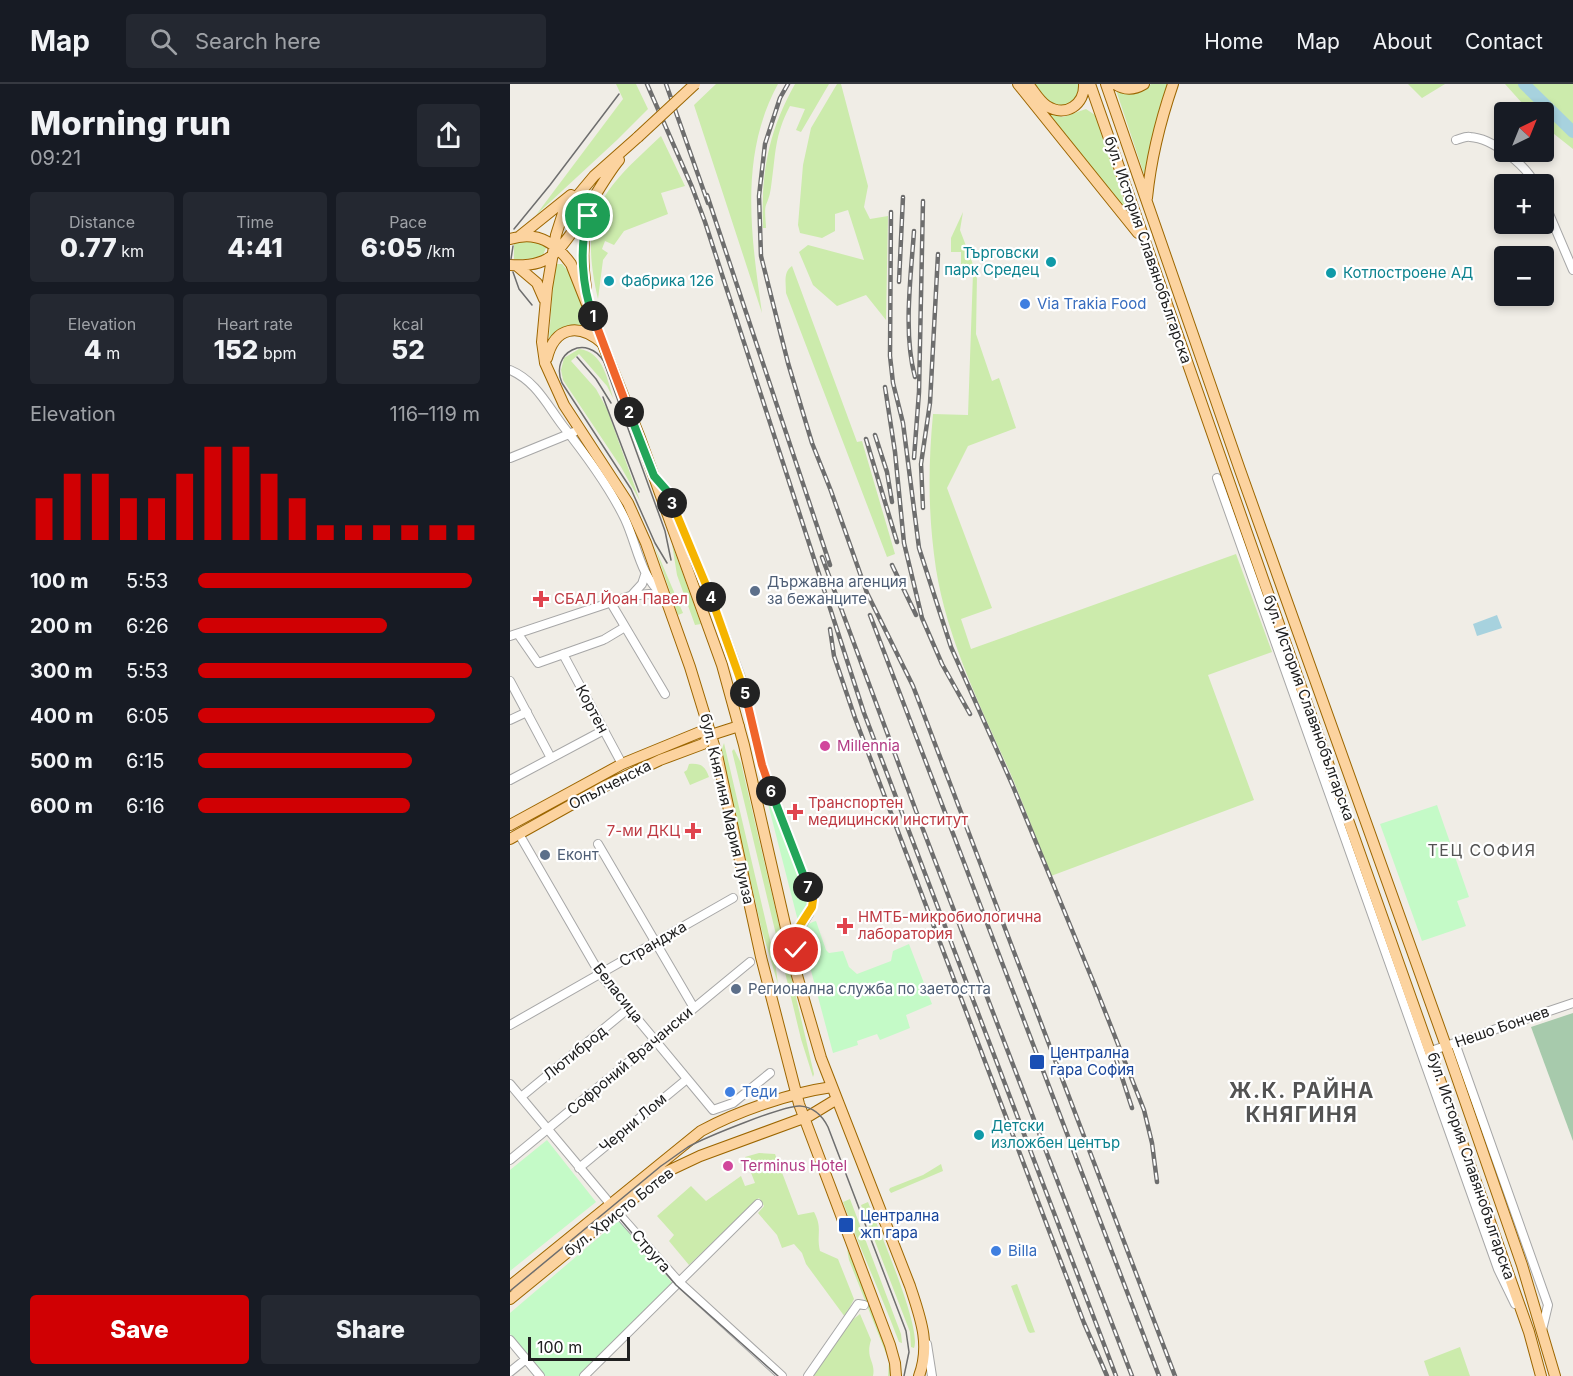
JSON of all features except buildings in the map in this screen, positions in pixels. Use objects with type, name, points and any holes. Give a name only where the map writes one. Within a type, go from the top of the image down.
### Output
[{"type":"main road","points":[[555,250],[563,213],[695,84]]},
{"type":"main road","points":[[1018,84],[1143,239]]},
{"type":"main road","points":[[1028,84],[1046,105],[1061,111],[1073,108],[1080,102],[1084,84]]},
{"type":"main road","name":"бул. История Славянобългарска","points":[[1090,84],[1529,1332],[1541,1376]]},
{"type":"main road","name":"бул. История Славянобългарска","points":[[1106,84],[1326,715],[1450,1045],[1522,1265],[1555,1376]]},
{"type":"main road","points":[[1115,84],[1119,87],[1131,88],[1144,84]]},
{"type":"main road","points":[[1147,204],[1150,165],[1173,84]]},
{"type":"main road","points":[[514,238],[598,179]]},
{"type":"main road","points":[[514,265],[542,261],[555,250],[598,179]]},
{"type":"main road","points":[[591,312],[584,270],[584,236],[598,179]]},
{"type":"main road","points":[[514,238],[543,238],[555,250]]},
{"type":"main road","name":"бул. Княгиня Мария Луиза","points":[[555,250],[542,342],[548,373],[576,432],[628,503],[646,543],[690,667],[711,735],[761,957],[796,1094],[890,1345],[896,1363],[896,1376]]},
{"type":"main road","name":"бул. Княгиня Мария Луиза","points":[[555,250],[571,264],[591,312],[654,476],[722,665],[739,726],[796,972],[820,1058],[910,1286],[925,1338],[925,1354],[919,1376]]},
{"type":"main road","points":[[514,265],[537,283],[542,290],[546,307]]},
{"type":"main road","points":[[545,363],[553,344],[564,333],[573,330],[591,334],[603,344]]},
{"type":"main road","name":"Опълченска","points":[[515,836],[603,786],[660,760],[703,744],[711,735],[739,726]]},
{"type":"main road","name":"Опълченска","points":[[510,825],[656,748],[700,732],[711,735]]},
{"type":"main road","name":"бул. Христо Ботев","points":[[510,1299],[701,1131],[722,1120],[796,1094],[832,1087]]},
{"type":"main road","name":"бул. Христо Ботев","points":[[510,1286],[613,1208],[683,1163],[804,1118],[837,1099]]},
{"type":"street","points":[[1456,140],[1470,136],[1497,148],[1520,164],[1528,174]]},
{"type":"street","points":[[1554,225],[1573,270]]},
{"type":"street","points":[[510,370],[530,382],[576,432],[589,460],[626,521],[645,574],[652,586],[665,596]]},
{"type":"street","points":[[510,458],[576,432]]},
{"type":"street","name":"бул. Княгиня Мария Луиза","points":[[654,476],[668,492],[713,602],[741,678],[762,765],[813,900],[812,907],[796,939],[796,972]]},
{"type":"street","name":"бул. История Славянобългарска","points":[[1217,478],[1498,1269],[1529,1332]]},
{"type":"street","points":[[630,596],[642,584],[645,574]]},
{"type":"street","points":[[625,627],[604,639],[538,663],[514,635],[630,596],[650,594],[665,596]]},
{"type":"street","points":[[611,603],[665,694]]},
{"type":"street","name":"Кортен","points":[[563,654],[622,764]]},
{"type":"street","points":[[510,681],[551,758]]},
{"type":"street","points":[[510,720],[527,712]]},
{"type":"street","points":[[510,780],[604,730]]},
{"type":"street","name":"Беласица","points":[[515,836],[600,974],[713,1110],[733,1103],[770,1072]]},
{"type":"street","points":[[598,844],[694,1008]]},
{"type":"street","name":"Странджа","points":[[510,1025],[733,898]]},
{"type":"street","name":"Софроний Врачански","points":[[510,1160],[750,962]]},
{"type":"street","name":"Нешо Бончев","points":[[1431,1052],[1573,1004]]},
{"type":"street","name":"Лютиброд","points":[[521,1097],[629,1008]]},
{"type":"street","name":"Черни Лом","points":[[579,1168],[687,1079]]},
{"type":"street","name":"Струга","points":[[510,1084],[677,1284],[782,1376]]},
{"type":"street","points":[[585,1376],[758,1204]]},
{"type":"street","points":[[808,1376],[858,1304],[864,1305]]},
{"type":"street","points":[[925,1338],[932,1376]]},
{"type":"street","points":[[510,1340],[540,1376]]},
{"type":"street","points":[[510,1372],[526,1359]]},
{"type":"green space","points":[[616,84],[636,84],[648,109],[536,215],[623,99]]},
{"type":"green space","points":[[716,84],[778,84],[766,111],[753,167],[752,225],[762,313],[694,105]]},
{"type":"green space","points":[[795,84],[829,84],[801,132],[796,130],[805,109],[790,106],[778,136],[770,192],[765,207],[766,228],[763,228],[763,189],[768,153],[778,119]]},
{"type":"green space","points":[[837,84],[841,84],[868,186],[864,207],[870,219],[888,216],[886,320],[866,295],[837,306],[813,285],[799,252],[808,245],[864,260],[848,210],[835,214],[835,231],[822,238],[800,233],[798,225],[803,165],[811,128]]},
{"type":"green space","points":[[1024,84],[1055,115],[1063,117],[1086,109],[1095,115],[1129,216]]},
{"type":"green space","points":[[1031,84],[1080,84],[1074,100],[1060,106],[1049,102]]},
{"type":"green space","points":[[1151,84],[1169,84],[1151,143],[1146,180],[1115,87],[1146,89]]},
{"type":"green space","points":[[1408,84],[1445,84],[1422,98]]},
{"type":"green space","points":[[1505,84],[1573,84],[1573,149],[1554,134],[1554,102],[1521,102]]},
{"type":"green space","points":[[661,136],[685,186],[661,193],[668,214],[624,231],[614,245],[605,241],[602,249],[608,253],[603,260],[598,299],[591,245],[593,224],[609,189]]},
{"type":"green space","points":[[963,212],[960,230],[977,275],[976,334],[992,381],[999,378],[1016,428],[968,446],[947,488],[992,608],[961,619],[971,649],[1236,554],[1272,652],[1208,675],[1254,800],[1051,876],[1015,783],[956,646],[936,569],[931,530],[930,491],[933,414],[968,415],[973,273],[961,271],[961,252],[951,252],[951,238]]},
{"type":"green space","points":[[530,240],[544,244],[546,248],[543,255],[514,260],[514,243]]},
{"type":"green space","points":[[557,264],[562,264],[573,277],[594,329],[575,325],[559,331],[549,339],[554,269]]},
{"type":"green space","points":[[792,266],[857,442],[862,441],[895,554],[887,557],[786,293],[786,275]]},
{"type":"green space","points":[[579,349],[594,355],[603,368],[614,400],[607,386],[579,354],[571,361],[596,389],[607,409],[640,501],[621,467],[563,380],[561,370],[564,358]]},
{"type":"green space","points":[[672,544],[701,624],[695,625],[677,575]]},
{"type":"green space","points":[[654,545],[683,613],[678,615]]},
{"type":"green space","points":[[724,743],[775,961],[778,984],[762,931],[721,752]]},
{"type":"green space","points":[[734,749],[741,763],[813,1077],[801,1039],[732,751]]},
{"type":"green space","points":[[689,764],[702,766],[709,777],[690,785],[684,772]]},
{"type":"green space","points":[[767,800],[769,800],[809,898],[807,911],[798,921]]},
{"type":"green space","points":[[1437,805],[1469,897],[1457,901],[1466,926],[1422,941],[1380,824]]},
{"type":"green space","points":[[816,921],[826,950],[829,953],[843,951],[849,967],[857,974],[891,961],[893,951],[909,944],[932,1004],[906,1015],[910,1028],[880,1040],[877,1034],[857,1041],[858,1045],[833,1053],[802,937],[806,926]]},
{"type":"green space","points":[[1573,1013],[1573,1141],[1531,1027]]},
{"type":"green space","points":[[547,1140],[596,1202],[510,1271],[510,1170]]},
{"type":"green space","points":[[759,1153],[775,1154],[798,1215],[814,1212],[819,1227],[820,1251],[838,1259],[854,1299],[845,1317],[794,1244],[782,1248],[777,1235],[758,1213],[764,1206],[759,1198],[689,1265],[669,1241],[674,1235],[657,1216],[691,1186],[706,1201],[741,1176],[745,1186],[755,1183],[745,1157]]},
{"type":"green space","points":[[941,1164],[943,1171],[891,1193],[889,1190],[923,1175]]},
{"type":"green space","points":[[850,1199],[901,1334],[902,1343],[899,1342],[843,1202]]},
{"type":"green space","points":[[868,1202],[906,1300],[915,1337],[914,1348],[911,1347],[910,1332],[861,1205]]},
{"type":"green space","points":[[619,1220],[674,1285],[582,1376],[545,1376],[510,1334],[510,1313]]},
{"type":"green space","points":[[847,1249],[869,1295],[891,1365],[891,1376],[888,1376],[889,1361],[849,1260]]},
{"type":"green space","points":[[1017,1284],[1036,1332],[1030,1333],[1028,1331],[1011,1286]]},
{"type":"green space","points":[[860,1314],[871,1340],[869,1352],[874,1371],[873,1376],[812,1376],[851,1321]]},
{"type":"green space","points":[[1460,1347],[1470,1376],[1429,1376],[1424,1361]]},
{"type":"water","points":[[1497,615],[1502,628],[1477,636],[1473,624]]},
{"type":"waterway","points":[[1524,84],[1573,132]]},
{"type":"tram line","points":[[514,229],[619,94]]},
{"type":"tram line","points":[[511,259],[513,246]]},
{"type":"tram line","points":[[513,272],[519,289],[532,305]]},
{"type":"tram line","points":[[667,563],[655,543],[631,489],[562,383],[559,372],[561,363],[565,355],[572,350],[589,349],[597,353],[604,362],[665,531],[671,560]]},
{"type":"tram line","points":[[577,357],[596,379],[611,403]]},
{"type":"tram line","points":[[603,397],[639,492]]},
{"type":"tram line","points":[[510,1291],[661,1166],[688,1147],[762,1116],[791,1107],[805,1107],[817,1112],[828,1127],[906,1331],[909,1352],[904,1376]]},
{"type":"tram line","points":[[606,1216],[613,1215],[620,1219],[676,1285],[778,1376]]},
{"type":"railway","points":[[647,84],[705,222],[864,713],[1116,1376]]},
{"type":"railway","points":[[666,84],[708,203]]},
{"type":"railway","points":[[788,84],[780,98],[765,144],[759,196],[761,256],[788,363],[812,443],[867,593],[913,686],[1175,1376]]},
{"type":"railway","points":[[707,195],[830,565]]},
{"type":"railway","points":[[899,282],[903,197]]},
{"type":"railway","points":[[914,458],[919,392],[923,201]]},
{"type":"railway","points":[[891,212],[890,356],[893,383],[903,423],[919,548],[951,647],[1012,784],[1144,1110],[1152,1143],[1157,1182]]},
{"type":"railway","points":[[914,231],[909,342],[915,377]]},
{"type":"railway","points":[[923,508],[921,464],[930,403],[938,254]]},
{"type":"railway","points":[[885,387],[895,452],[904,543],[922,618],[942,664],[970,714]]},
{"type":"railway","points":[[875,435],[887,472],[892,502]]},
{"type":"railway","points":[[866,439],[897,542]]},
{"type":"railway","points":[[822,557],[919,819],[1132,1376]]},
{"type":"railway","points":[[892,565],[916,615]]},
{"type":"railway","points":[[870,615],[1159,1376]]},
{"type":"railway","points":[[830,629],[834,656],[855,718],[1084,1323],[1107,1376]]},
{"type":"railway","points":[[1116,1059],[1132,1108]]},
{"type":"place","name":"Търговски парк Средец","points":[[1051,262]]},
{"type":"place","name":"Котлостроене АД","points":[[1331,273]]},
{"type":"place","name":"Фабрика 126","points":[[609,281]]},
{"type":"place","name":"Via Trakia Food","points":[[1025,304]]},
{"type":"place","name":"Държавна агенция за бежанците","points":[[755,591]]},
{"type":"place","name":"СБАЛ Йоан Павел","points":[[541,599]]},
{"type":"place","name":"Millennia","points":[[825,746]]},
{"type":"place","name":"Транспортен медицински институт","points":[[795,812]]},
{"type":"place","name":"7-ми ДКЦ","points":[[693,831]]},
{"type":"place","name":"Еконт","points":[[545,855]]},
{"type":"place","name":"НМТБ-микробиологична лаборатория","points":[[845,926]]},
{"type":"place","name":"Регионална служба по заетостта","points":[[736,989]]},
{"type":"place","name":"Централна гара София","points":[[1037,1062]]},
{"type":"place","name":"Теди","points":[[730,1092]]},
{"type":"place","name":"Детски изложбен център","points":[[979,1135]]},
{"type":"place","name":"Terminus Hotel","points":[[728,1166]]},
{"type":"place","name":"Централна жп гара","points":[[846,1225]]},
{"type":"place","name":"Billa","points":[[996,1251]]},
{"type":"district","name":"ТЕЦ СОФИЯ","points":[[1482,850]]},
{"type":"district","name":"Ж.К. РАЙНА КНЯГИНЯ","points":[[1302,1103]]},
{"type":"route","points":[[588,216],[583,250],[591,312],[654,476],[668,492],[713,602],[741,678],[762,765],[813,900],[809,914],[799,927],[796,950]]}]
